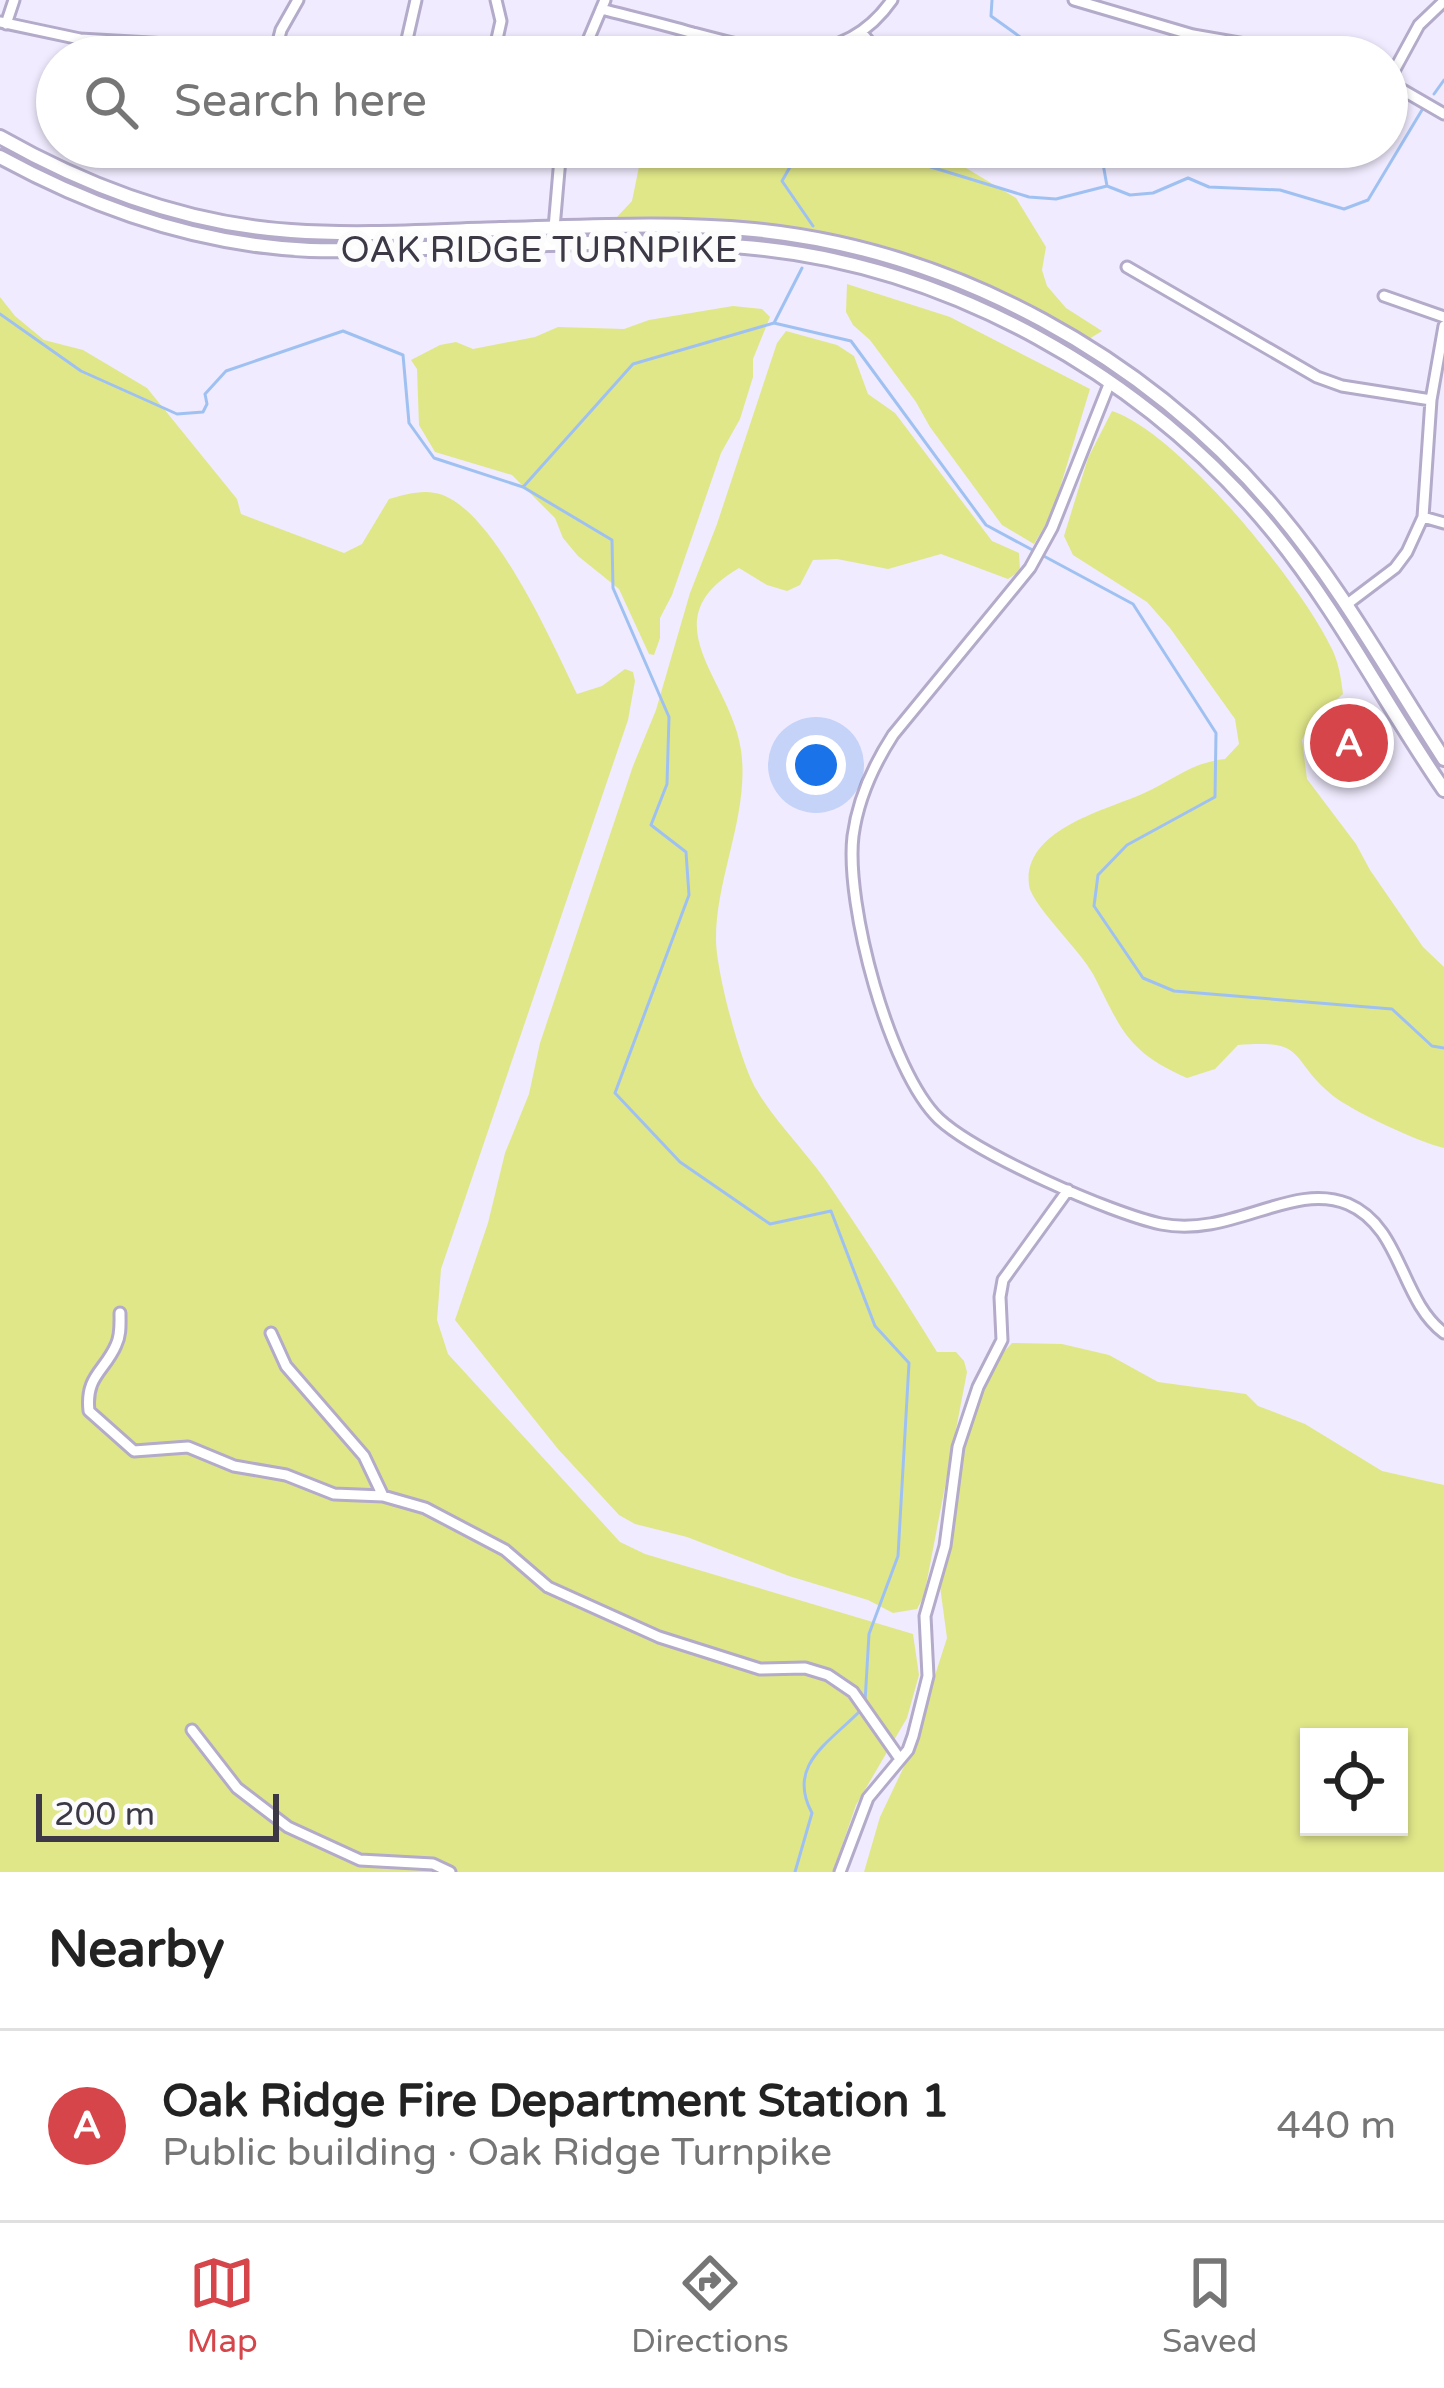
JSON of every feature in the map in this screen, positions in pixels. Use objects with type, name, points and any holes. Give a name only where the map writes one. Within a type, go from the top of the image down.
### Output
[{"type":"highway","name":"OAK RIDGE TURNPIKE","points":[[0,137],[36,157]]},
{"type":"highway","name":"OAK RIDGE TURNPIKE","points":[[0,157],[84,198],[218,239],[312,250],[671,242],[767,250],[869,270],[956,299],[1054,346],[1110,382],[1209,463],[1275,535],[1332,614],[1444,790]]},
{"type":"highway","name":"OAK RIDGE TURNPIKE","points":[[57,168],[128,198],[233,224],[315,232],[671,225],[790,235],[875,254],[962,283],[1057,328],[1119,368],[1186,419],[1243,472],[1298,536],[1444,759]]},
{"type":"highway","points":[[553,244],[554,228]]},
{"type":"highway","points":[[956,299],[962,283]]},
{"type":"highway","points":[[1110,382],[1119,368]]},
{"type":"highway","points":[[1332,614],[1346,605]]},
{"type":"highway","points":[[1390,705],[1404,696]]},
{"type":"street","points":[[14,0],[3,23],[66,36]]},
{"type":"street","points":[[282,36],[298,0]]},
{"type":"street","points":[[408,36],[416,0]]},
{"type":"street","points":[[496,0],[501,21],[498,36]]},
{"type":"street","points":[[851,36],[861,32],[892,0]]},
{"type":"street","points":[[1074,0],[1199,36]]},
{"type":"street","points":[[1408,45],[1419,25],[1444,2]]},
{"type":"street","points":[[590,36],[603,4],[721,36]]},
{"type":"street","points":[[861,32],[864,36]]},
{"type":"street","points":[[1408,94],[1444,114]]},
{"type":"street","points":[[554,228],[559,168]]},
{"type":"street","points":[[1127,267],[1313,375],[1342,386],[1431,400]]},
{"type":"street","points":[[1384,296],[1444,316]]},
{"type":"street","points":[[1346,605],[1394,568],[1423,517],[1431,400],[1444,326]]},
{"type":"street","points":[[1110,382],[1033,563],[893,735],[876,763],[856,817],[852,873],[862,933],[887,1021],[901,1060],[939,1118],[962,1136],[1068,1190],[1138,1217],[1190,1228],[1241,1220],[1299,1199],[1344,1203],[1377,1226],[1424,1315],[1444,1333]]},
{"type":"street","points":[[1423,517],[1444,523]]},
{"type":"street","points":[[840,1872],[868,1798],[913,1736],[926,1690],[925,1616],[944,1546],[958,1447],[978,1387],[1002,1340],[1003,1280],[1068,1190]]},
{"type":"street","points":[[120,1313],[115,1349],[94,1375],[87,1402],[88,1411],[134,1450],[177,1445],[234,1466],[302,1480],[334,1494],[382,1496],[446,1518],[505,1550],[548,1587],[659,1637],[760,1669],[818,1670],[853,1692],[900,1760]]},
{"type":"street","points":[[271,1333],[286,1366],[364,1456],[382,1496]]},
{"type":"street","points":[[192,1730],[237,1788],[288,1827],[360,1860],[433,1864],[450,1872]]},
{"type":"green space","points":[[639,168],[966,168],[1016,198],[1046,247],[1042,270],[1047,286],[1066,308],[1102,331],[1089,339],[979,281],[862,243],[740,223],[616,218],[632,201]]},
{"type":"green space","points":[[847,284],[950,317],[1090,389],[1052,514],[1034,544],[1002,525],[870,340],[853,325],[846,312]]},
{"type":"green space","points":[[0,297],[44,340],[83,350],[147,388],[237,499],[241,514],[344,553],[362,544],[389,499],[435,493],[456,502],[498,548],[577,694],[602,686],[625,669],[633,672],[628,720],[441,1269],[437,1320],[448,1354],[620,1542],[645,1554],[913,1634],[919,1675],[907,1718],[856,1805],[833,1872],[0,1872]]},
{"type":"green space","points":[[733,306],[762,309],[770,317],[753,359],[753,377],[740,419],[721,453],[660,618],[654,655],[649,654],[619,589],[578,556],[555,518],[512,475],[435,452],[419,425],[417,369],[411,360],[456,342],[473,349],[535,337],[558,327],[624,329],[649,320]]},
{"type":"green space","points":[[786,331],[837,345],[854,356],[868,394],[895,413],[992,541],[1019,553],[1020,571],[1008,579],[941,554],[888,569],[837,559],[813,560],[800,585],[787,591],[739,568],[713,588],[700,609],[697,630],[741,750],[741,797],[716,939],[724,993],[743,1058],[764,1102],[824,1178],[937,1352],[956,1352],[967,1372],[924,1596],[917,1609],[893,1613],[868,1600],[619,1515],[558,1449],[455,1320],[488,1223],[505,1153],[529,1094],[540,1043],[656,710],[690,593],[777,343]]},
{"type":"green space","points":[[1112,411],[1170,448],[1236,514],[1294,588],[1332,649],[1343,694],[1310,724],[1302,740],[1307,779],[1423,947],[1444,967],[1444,1148],[1341,1102],[1295,1054],[1276,1045],[1238,1045],[1215,1069],[1187,1078],[1167,1068],[1128,1037],[1087,964],[1032,893],[1030,866],[1052,836],[1191,768],[1225,759],[1239,744],[1235,719],[1170,628],[1147,602],[1073,555],[1064,536],[1088,458]]},
{"type":"green space","points":[[1012,1343],[1062,1344],[1109,1355],[1158,1382],[1246,1394],[1258,1406],[1305,1424],[1382,1471],[1444,1485],[1444,1872],[864,1872],[880,1817],[909,1756],[947,1638],[939,1579],[962,1450],[977,1401],[998,1358]]},
{"type":"waterway","points":[[992,0],[991,16],[1019,36]]},
{"type":"waterway","points":[[1434,94],[1444,80]]},
{"type":"waterway","points":[[1408,133],[1422,110]]},
{"type":"waterway","points":[[789,168],[782,181],[813,226]]},
{"type":"waterway","points":[[934,168],[1029,197],[1056,199],[1107,186],[1130,195],[1153,193],[1188,178],[1209,187],[1280,190],[1344,209],[1368,200],[1387,168]]},
{"type":"waterway","points":[[1104,168],[1107,186]]},
{"type":"waterway","points":[[774,323],[802,268]]},
{"type":"waterway","points":[[0,314],[81,371],[177,414],[203,412],[205,394],[226,371],[343,331],[403,355],[409,423],[434,458],[523,487],[612,540],[613,588],[669,717],[667,784],[651,825],[686,852],[689,895],[615,1093],[680,1162],[770,1224],[831,1211],[875,1326],[909,1363],[898,1556],[869,1634],[865,1702]]},
{"type":"waterway","points":[[524,486],[633,364],[774,323],[851,341],[986,525],[1133,604],[1216,733],[1215,797],[1127,845],[1098,875],[1094,906],[1143,978],[1174,991],[1392,1009],[1432,1046],[1444,1048]]},
{"type":"waterway","points":[[795,1872],[812,1813],[805,1796],[808,1768],[825,1744],[861,1710]]},
{"type":"place","name":"Oak Ridge Fire Department Station 1","points":[[1349,743]]}]
